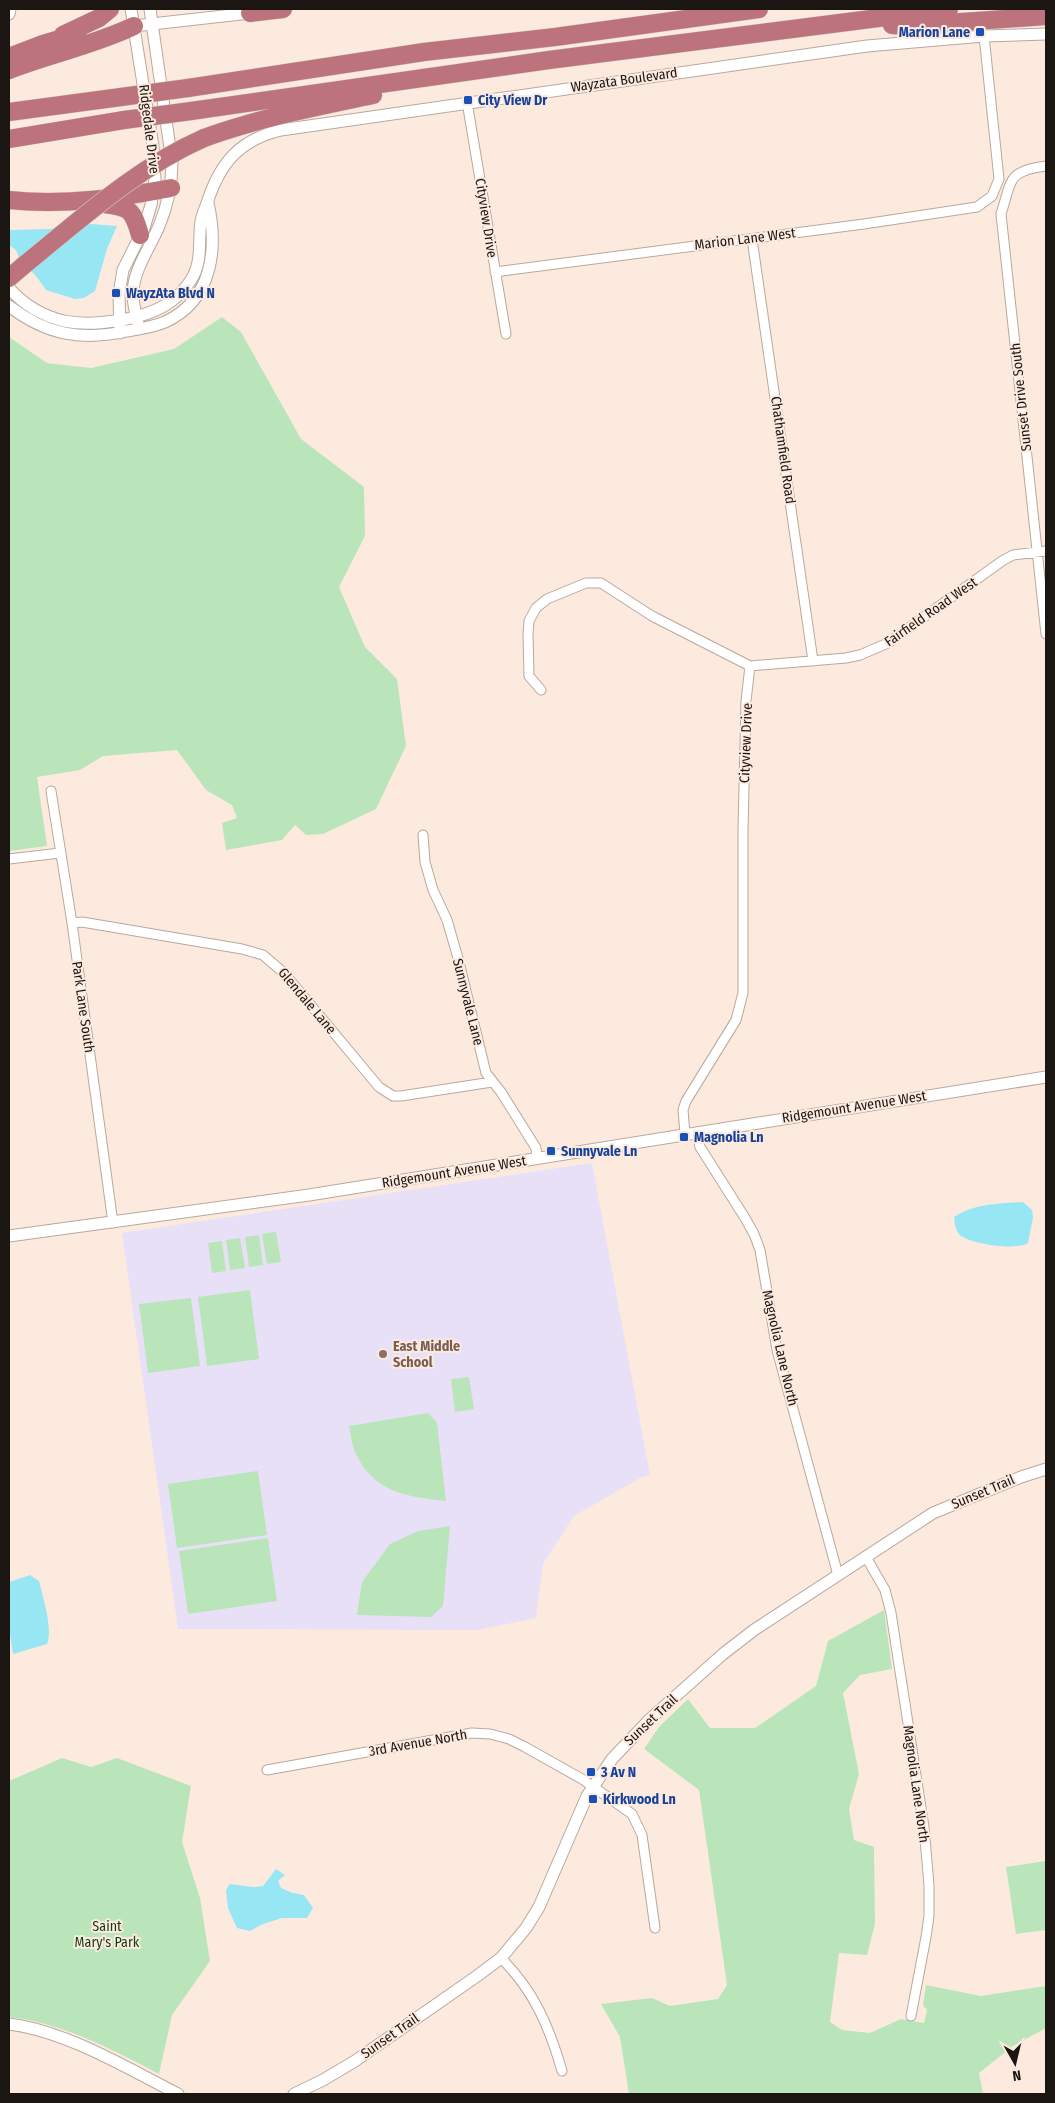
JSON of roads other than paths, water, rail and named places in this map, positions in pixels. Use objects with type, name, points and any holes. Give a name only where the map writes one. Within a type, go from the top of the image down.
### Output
[{"type":"highway","points":[[9,57],[43,44],[99,18],[110,9]]},
{"type":"highway","points":[[251,11],[283,9]]},
{"type":"highway","points":[[556,37],[706,9]]},
{"type":"highway","points":[[9,112],[188,88],[424,52],[556,37],[759,9]]},
{"type":"highway","points":[[9,139],[124,120],[549,60],[949,9]]},
{"type":"highway","points":[[854,22],[904,26],[1046,16]]},
{"type":"highway","points":[[43,44],[81,33],[134,26]]},
{"type":"highway","points":[[9,70],[70,48],[106,39],[134,26]]},
{"type":"highway","points":[[9,278],[137,175],[204,138],[243,124],[290,112],[549,60]]},
{"type":"highway","points":[[9,200],[76,201],[163,190]]},
{"type":"highway","points":[[76,201],[127,208],[135,217],[140,235]]},
{"type":"street","points":[[9,14],[10,9]]},
{"type":"street","name":"Ridgedale Drive","points":[[131,9],[155,163],[163,190],[163,216],[135,280],[133,294],[139,329]]},
{"type":"street","name":"Ridgedale Drive","points":[[120,333],[119,294],[123,270],[163,190],[172,162],[150,9]]},
{"type":"street","points":[[134,26],[251,11]]},
{"type":"street","name":"Wayzata Boulevard","points":[[9,288],[17,297],[31,307],[64,320],[100,323],[136,315],[167,304],[176,298],[192,278],[199,259],[201,220],[216,178],[235,153],[256,138],[268,134],[467,102],[867,46],[984,36],[1046,34]]},
{"type":"street","name":"Marion Lane West","points":[[495,272],[752,239],[977,207],[992,196],[999,179],[984,36]]},
{"type":"street","name":"Cityview Drive","points":[[467,102],[506,334]]},
{"type":"street","name":"Sunset Drive South","points":[[1046,166],[1027,168],[1012,179],[1001,214],[1042,551],[1046,634]]},
{"type":"street","points":[[9,306],[25,318],[44,327],[62,333],[83,336],[103,336],[139,329],[173,317],[185,308],[202,286],[209,272],[213,250],[212,220],[207,201]]},
{"type":"street","name":"Chathamfield Road","points":[[752,239],[813,661]]},
{"type":"street","name":"Fairfield Road West","points":[[750,666],[860,655],[888,644],[1002,561],[1013,555],[1042,551]]},
{"type":"street","points":[[541,690],[529,676],[529,621],[536,608],[547,599],[586,583],[601,583],[652,616],[750,666]]},
{"type":"street","name":"Cityview Drive","points":[[685,1134],[683,1110],[686,1101],[736,1020],[743,993],[743,830],[746,701],[750,666]]},
{"type":"street","name":"Park Lane South","points":[[51,791],[72,923],[114,1223]]},
{"type":"street","name":"Sunnyvale Lane","points":[[423,835],[425,862],[433,890],[447,920],[483,1062],[492,1082],[501,1092],[536,1148],[536,1159]]},
{"type":"street","points":[[9,859],[60,853]]},
{"type":"street","name":"Glendale Lane","points":[[72,923],[82,922],[193,940],[242,949],[263,956],[284,972],[379,1088],[392,1096],[492,1082]]},
{"type":"street","name":"Ridgemount Avenue West","points":[[9,1236],[114,1223],[536,1159],[1046,1078]]},
{"type":"street","name":"Magnolia Lane North","points":[[697,1132],[700,1147],[754,1234],[760,1250],[777,1350],[838,1576]]},
{"type":"street","name":"Sunset Trail","points":[[294,2094],[356,2061],[500,1958],[526,1928],[539,1908],[587,1796],[612,1759],[625,1744],[723,1654],[754,1630],[934,1513],[1021,1476],[1046,1469]]},
{"type":"street","name":"Magnolia Lane North","points":[[866,1557],[885,1590],[892,1613],[924,1827],[929,1885],[929,1916],[911,2016]]},
{"type":"street","name":"3rd Avenue North","points":[[267,1770],[472,1733],[490,1734],[509,1739],[563,1768],[632,1814],[642,1835],[655,1928]]},
{"type":"street","points":[[500,1958],[527,1988],[546,2022],[562,2071]]},
{"type":"street","points":[[9,2024],[29,2026],[54,2034],[178,2094]]},
{"type":"water","points":[[91,224],[117,226],[107,249],[95,291],[84,298],[75,299],[46,290],[36,276],[20,260],[16,250],[9,245],[9,230],[50,229]]},
{"type":"water","points":[[1023,1202],[1032,1210],[1033,1218],[1028,1243],[1014,1246],[984,1244],[961,1236],[956,1230],[954,1217],[970,1209],[987,1205]]},
{"type":"water","points":[[30,1575],[39,1581],[47,1613],[49,1637],[47,1644],[13,1654],[9,1627],[9,1582]]},
{"type":"water","points":[[276,1869],[285,1875],[278,1881],[281,1888],[304,1895],[313,1908],[307,1918],[282,1918],[263,1924],[250,1931],[237,1928],[228,1908],[226,1890],[230,1884],[253,1887],[263,1886]]},
{"type":"place","name":"Marion Lane","points":[[980,32]]},
{"type":"place","name":"City View Dr","points":[[468,100]]},
{"type":"place","name":"WayzAta Blvd N","points":[[116,293]]},
{"type":"place","name":"Magnolia Ln","points":[[684,1137]]},
{"type":"place","name":"Sunnyvale Ln","points":[[551,1151]]},
{"type":"place","name":"East Middle School","points":[[383,1354]]},
{"type":"place","name":"3 Av N","points":[[591,1772]]},
{"type":"place","name":"Kirkwood Ln","points":[[593,1799]]},
{"type":"park label","name":"Saint Mary's Park","points":[[107,1934]]}]
